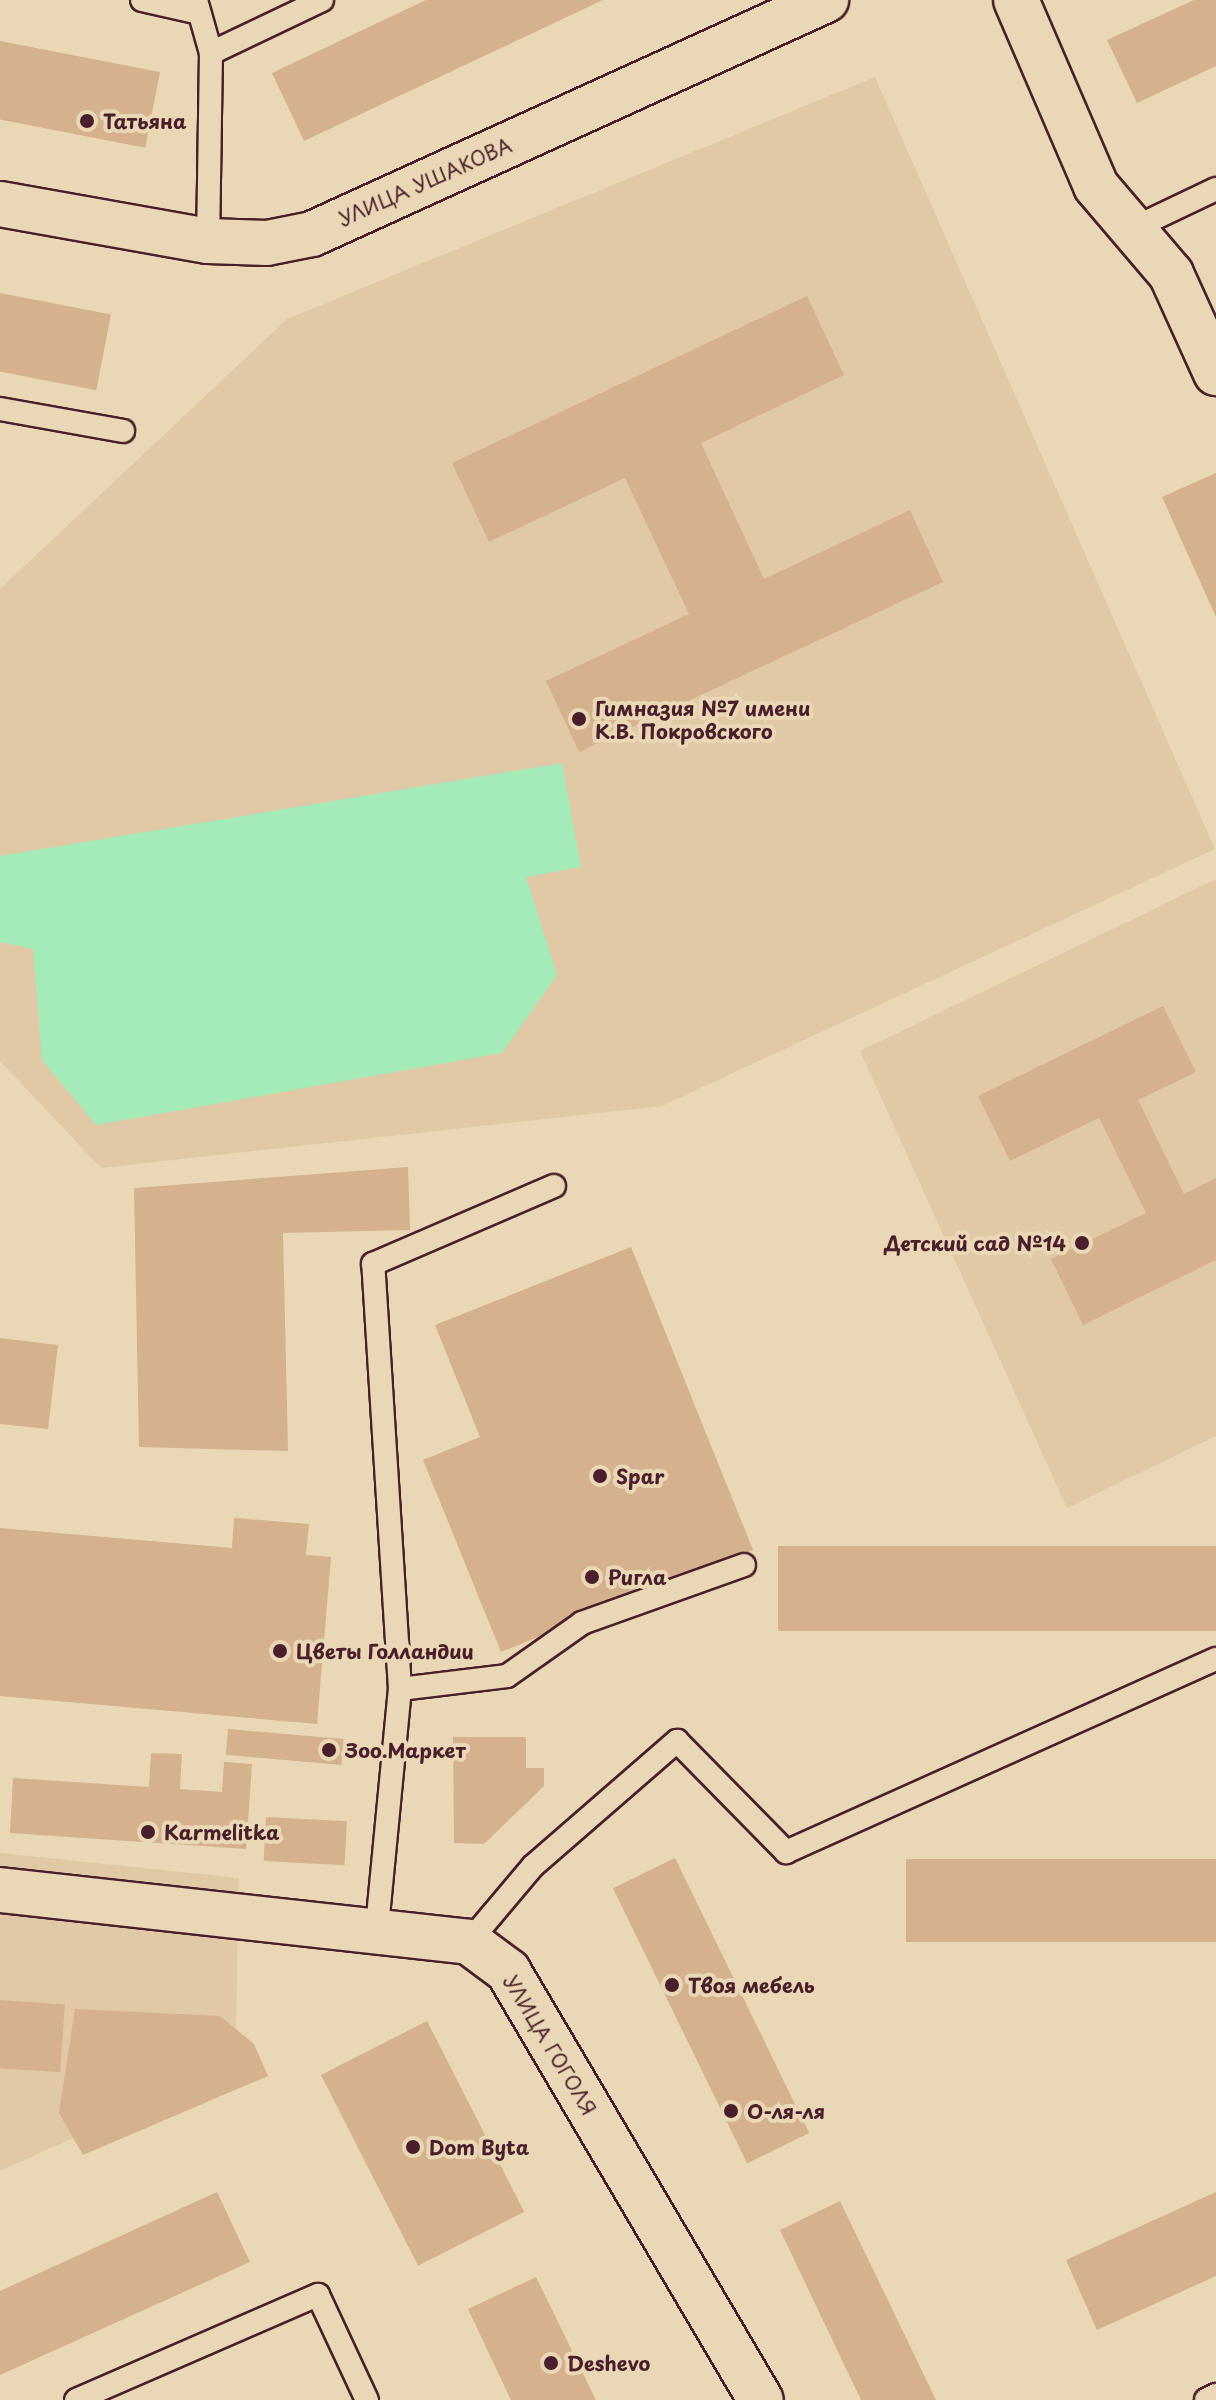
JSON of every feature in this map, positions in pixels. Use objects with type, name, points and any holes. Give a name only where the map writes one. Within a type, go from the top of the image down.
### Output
[{"type":"street","name":"УЛИЦА УШАКОВА","points":[[0,204],[208,241],[267,243],[312,234],[826,0]]},
{"type":"street","points":[[1016,0],[1096,186],[1171,274],[1216,373]]},
{"type":"street","name":"УЛИЦА ГОГОЛЯ","points":[[0,1890],[377,1927],[469,1942],[508,1971],[751,2397]]},
{"type":"lane","points":[[142,0],[198,6],[211,53],[208,241]]},
{"type":"lane","points":[[211,53],[322,0]]},
{"type":"lane","points":[[1132,229],[1216,189]]},
{"type":"lane","points":[[0,409],[123,431]]},
{"type":"lane","points":[[377,1927],[400,1689],[373,1264],[554,1186]]},
{"type":"lane","points":[[400,1689],[507,1676],[582,1623],[744,1565]]},
{"type":"lane","points":[[469,1942],[533,1866],[677,1741],[786,1852],[1216,1659]]},
{"type":"lane","points":[[76,2400],[318,2295],[367,2400]]},
{"type":"lane","points":[[1206,2400],[1216,2395]]},
{"type":"shaded area","name":"Гимназия №7 имени К.В. Покровского","points":[[875,77],[1215,849],[662,1106],[101,1168],[0,1061],[0,589],[287,319]]},
{"type":"shaded area","name":"Детский сад №14","points":[[1216,879],[1216,1436],[1067,1508],[860,1051]]},
{"type":"shaded area","points":[[0,1853],[239,1878],[235,2065],[0,2171]]},
{"type":"green space","points":[[562,763],[581,867],[526,877],[557,975],[502,1053],[96,1125],[42,1060],[33,949],[0,942],[0,856]]},
{"type":"building","points":[[426,0],[603,0],[304,141],[272,73]]},
{"type":"building","points":[[1194,0],[1216,0],[1216,66],[1137,103],[1107,40]]},
{"type":"building","points":[[0,41],[160,72],[145,148],[0,119]]},
{"type":"building","points":[[0,293],[111,315],[96,390],[0,371]]},
{"type":"building","points":[[807,296],[844,375],[701,443],[764,579],[910,510],[943,582],[579,752],[546,681],[689,614],[625,478],[489,542],[452,463]]},
{"type":"building","points":[[1216,473],[1216,617],[1162,497]]},
{"type":"building","points":[[1163,1006],[1196,1072],[1138,1100],[1184,1194],[1216,1178],[1216,1260],[1083,1325],[1051,1259],[1146,1213],[1099,1118],[1010,1161],[978,1096]]},
{"type":"building","points":[[408,1167],[410,1230],[283,1233],[288,1451],[139,1447],[134,1188]]},
{"type":"building","points":[[631,1247],[753,1550],[501,1652],[423,1460],[480,1437],[435,1325]]},
{"type":"building","points":[[0,1338],[58,1345],[48,1429],[0,1424]]},
{"type":"building","points":[[234,1518],[309,1524],[306,1555],[331,1557],[317,1724],[0,1696],[0,1528],[232,1548]]},
{"type":"building","points":[[778,1546],[1216,1546],[1216,1631],[778,1631]]},
{"type":"building","points":[[228,1729],[344,1739],[341,1765],[226,1755]]},
{"type":"building","points":[[453,1737],[526,1737],[526,1768],[544,1768],[544,1786],[484,1844],[454,1843]]},
{"type":"building","points":[[151,1753],[182,1754],[180,1789],[222,1792],[224,1762],[252,1764],[246,1849],[10,1833],[13,1778],[149,1787]]},
{"type":"building","points":[[266,1817],[347,1821],[345,1865],[264,1861]]},
{"type":"building","points":[[675,1858],[809,2133],[747,2163],[613,1888]]},
{"type":"building","points":[[906,1859],[1216,1859],[1216,1942],[906,1942]]},
{"type":"building","points":[[0,2000],[65,2005],[60,2072],[0,2068]]},
{"type":"building","points":[[75,2009],[220,2016],[254,2044],[268,2076],[83,2155],[59,2113]]},
{"type":"building","points":[[427,2021],[524,2212],[418,2266],[321,2075]]},
{"type":"building","points":[[217,2192],[250,2262],[0,2375],[0,2291]]},
{"type":"building","points":[[1216,2192],[1216,2276],[1097,2330],[1066,2260]]},
{"type":"building","points":[[840,2201],[936,2400],[861,2400],[780,2230]]},
{"type":"building","points":[[536,2277],[596,2400],[511,2400],[468,2309]]},
{"type":"place","name":"Татьяна","points":[[87,121]]},
{"type":"place","name":"Гимназия №7 имени К.В. Покровского","points":[[579,719]]},
{"type":"place","name":"Детский сад №14","points":[[1082,1243]]},
{"type":"place","name":"Spar","points":[[600,1476]]},
{"type":"place","name":"Ригла","points":[[592,1577]]},
{"type":"place","name":"Цветы Голландии","points":[[280,1651]]},
{"type":"place","name":"Зоо.Маркет","points":[[329,1750]]},
{"type":"place","name":"Karmelitka","points":[[148,1832]]},
{"type":"place","name":"Твоя мебель","points":[[672,1985]]},
{"type":"place","name":"О-ля-ля","points":[[731,2111]]},
{"type":"place","name":"Dom Byta","points":[[413,2147]]},
{"type":"place","name":"Deshevo","points":[[551,2363]]}]
